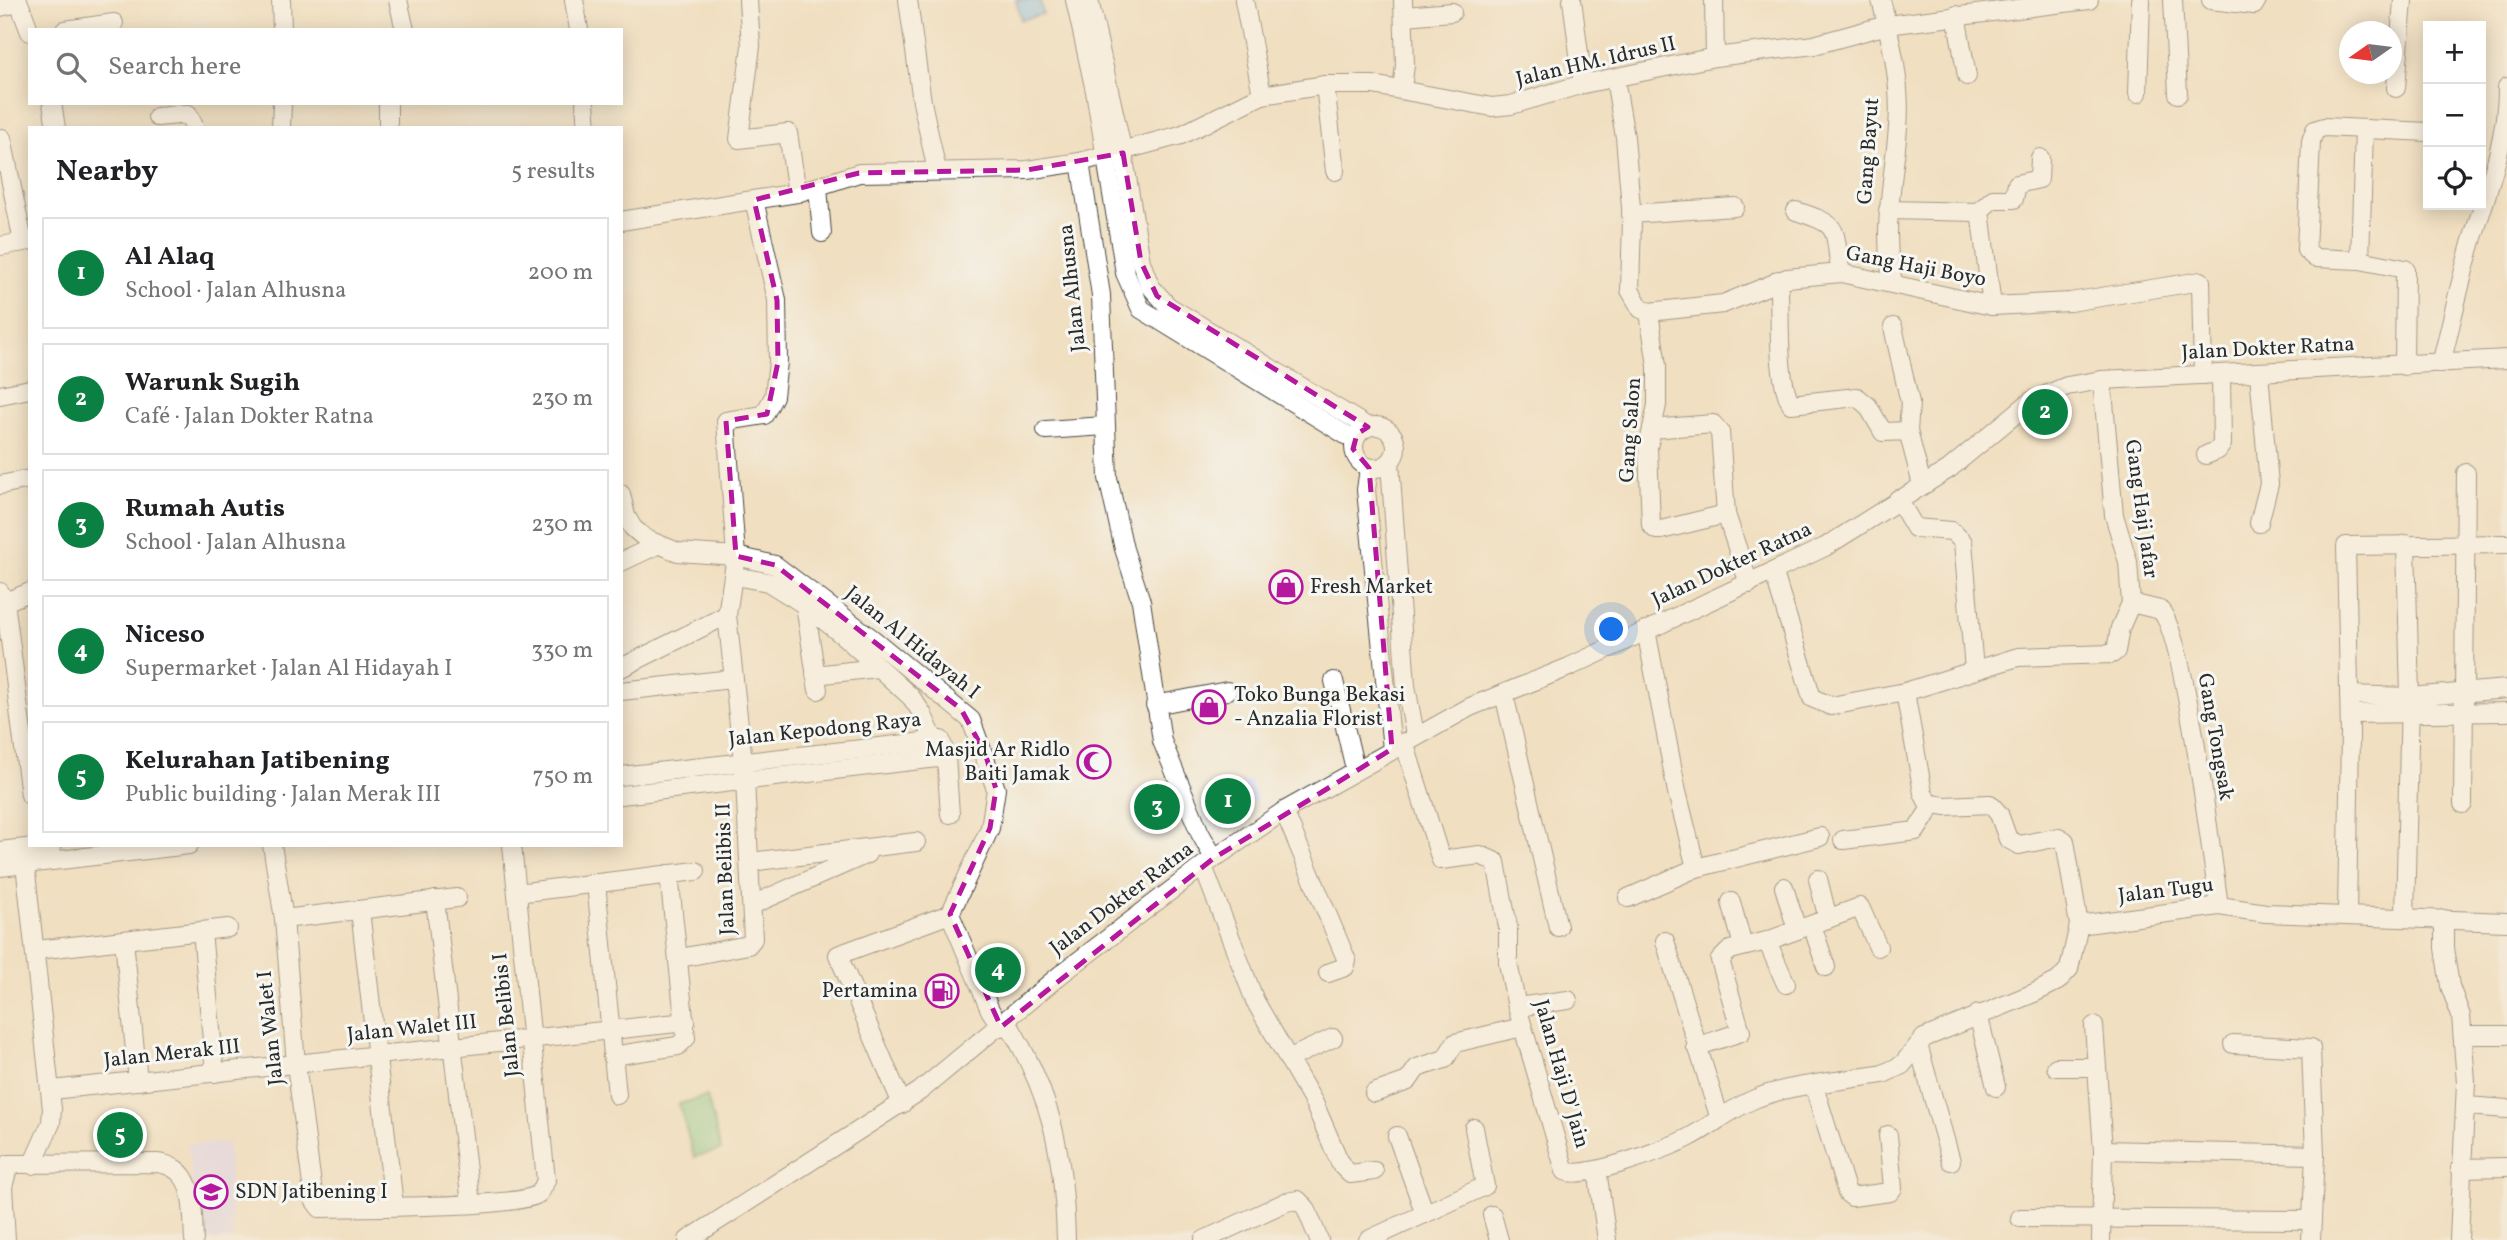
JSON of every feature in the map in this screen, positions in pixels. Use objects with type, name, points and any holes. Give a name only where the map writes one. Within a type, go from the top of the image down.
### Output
[{"type":"street","points":[[281,0],[282,28]]},
{"type":"street","points":[[398,0],[405,28]]},
{"type":"street","points":[[574,0],[579,28]]},
{"type":"street","points":[[748,0],[751,46],[739,139],[788,133],[797,192]]},
{"type":"street","points":[[908,0],[922,102],[937,171]]},
{"type":"street","points":[[1074,0],[1142,262],[1157,296],[1168,306],[1367,426],[1386,429],[1395,439],[1396,452],[1390,463],[1406,687],[1404,742]]},
{"type":"street","points":[[1089,0],[1115,155],[1125,272],[1141,309],[1354,440]]},
{"type":"street","points":[[1244,0],[1262,95]]},
{"type":"street","points":[[1572,0],[1583,84]]},
{"type":"street","points":[[1714,0],[1715,57]]},
{"type":"street","name":"Gang Bayut","points":[[1881,0],[1896,72],[1899,125],[1886,242],[1893,282]]},
{"type":"street","name":"Jalan HM. Idrus II","points":[[1080,162],[1115,155],[1181,135],[1262,95],[1325,85],[1402,89],[1440,100],[1492,107],[1511,105],[1583,84],[1715,57],[1814,45],[1887,24],[1966,10],[2089,0]]},
{"type":"street","points":[[2138,93],[2141,0]]},
{"type":"street","points":[[2173,0],[2178,94]]},
{"type":"street","points":[[2211,0],[2254,5],[2257,1]]},
{"type":"street","points":[[2396,88],[2403,0]]},
{"type":"street","points":[[0,6],[19,3],[28,28]]},
{"type":"street","points":[[1402,89],[1404,8],[1452,12]]},
{"type":"street","points":[[1966,10],[1967,76]]},
{"type":"street","points":[[79,28],[114,23]]},
{"type":"street","points":[[1615,79],[1625,137],[1631,214],[1630,290],[1642,309],[1649,312]]},
{"type":"street","points":[[1325,85],[1335,171]]},
{"type":"street","points":[[2441,364],[2471,244],[2500,148],[2507,116],[2507,87]]},
{"type":"street","points":[[52,105],[56,126]]},
{"type":"street","points":[[281,126],[282,105]]},
{"type":"street","points":[[388,105],[388,126]]},
{"type":"street","points":[[585,105],[587,126]]},
{"type":"street","points":[[157,117],[188,114],[194,126]]},
{"type":"street","points":[[2404,366],[2405,269],[2360,260],[2315,258],[2308,255],[2305,242],[2313,134],[2315,130],[2324,128],[2423,132]]},
{"type":"street","points":[[2360,260],[2364,129]]},
{"type":"street","points":[[0,246],[26,241],[2,138]]},
{"type":"street","points":[[1888,210],[1980,211],[1993,199],[2014,199],[2017,184],[2039,179],[2040,158]]},
{"type":"street","points":[[623,221],[818,188],[859,173],[1027,170],[1080,162]]},
{"type":"street","name":"Jalan Alhusna","points":[[1080,162],[1101,295],[1108,478],[1124,549],[1141,601],[1162,741],[1200,833],[1255,1001],[1314,1103],[1343,1168],[1350,1174],[1374,1171]]},
{"type":"street","points":[[818,188],[822,233]]},
{"type":"street","name":"Jalan Belibis II","points":[[680,958],[752,943],[745,780],[727,615],[736,556],[726,421],[749,419],[767,413],[774,396],[778,362],[777,300],[754,200]]},
{"type":"street","points":[[1631,214],[1735,207]]},
{"type":"street","points":[[1796,211],[1832,225],[1836,232],[1841,273]]},
{"type":"street","points":[[1980,211],[1992,306]]},
{"type":"street","name":"Gang Haji Boyo","points":[[1649,312],[1735,301],[1778,280],[1841,273],[1893,282],[1992,306],[2070,302],[2200,281],[2212,375]]},
{"type":"street","points":[[1778,280],[1782,310],[1780,341],[1791,404],[1857,397],[1868,406],[1883,432],[1908,431]]},
{"type":"street","name":"Gang Salon","points":[[1649,312],[1657,366],[1657,405],[1648,471],[1651,524],[1656,530],[1726,514]]},
{"type":"street","points":[[1893,327],[1910,403],[1908,431],[1922,485]]},
{"type":"street","name":"Jalan Dokter Ratna","points":[[688,1240],[902,1104],[1004,1025],[1060,975],[1209,862],[1284,811],[1469,707],[1569,667],[1825,547],[1949,469],[2031,401],[2067,386],[2102,380],[2507,359]]},
{"type":"street","points":[[2259,373],[2269,484],[2259,523]]},
{"type":"street","points":[[2206,456],[2218,450],[2222,443],[2212,375]]},
{"type":"street","name":"Gang Haji Jafar","points":[[2102,380],[2114,515],[2128,562],[2131,603]]},
{"type":"street","points":[[0,395],[28,389]]},
{"type":"street","points":[[1652,429],[1713,424],[1720,432],[1726,514],[1749,584]]},
{"type":"street","points":[[1046,430],[1105,426]]},
{"type":"street","points":[[1367,426],[1354,440],[1356,457],[1369,468],[1380,468],[1390,463]]},
{"type":"street","points":[[1369,468],[1366,490],[1404,742]]},
{"type":"street","points":[[2463,804],[2466,473]]},
{"type":"street","points":[[0,485],[28,479]]},
{"type":"street","points":[[1898,499],[1915,528],[1952,531],[1963,542],[1974,670]]},
{"type":"street","name":"Jalan Al Hidayah I","points":[[623,500],[633,528],[657,545],[678,552],[736,556],[783,570],[896,657],[971,720],[996,789],[990,828],[950,914]]},
{"type":"street","points":[[2347,915],[2350,714],[2344,551],[2351,544],[2507,544]]},
{"type":"street","points":[[2405,916],[2409,706],[2406,544]]},
{"type":"street","points":[[623,561],[657,545]]},
{"type":"street","points":[[1774,573],[1812,698],[1831,706],[1905,692],[2027,656],[2112,654],[2116,651],[2120,628],[2131,603]]},
{"type":"street","points":[[734,576],[768,582],[805,605],[917,705],[934,740]]},
{"type":"street","points":[[28,592],[2,599],[4,632],[28,763]]},
{"type":"street","name":"Gang Tongsak","points":[[2131,603],[2160,610],[2172,629],[2189,709],[2219,906]]},
{"type":"street","points":[[805,605],[817,683],[877,668]]},
{"type":"street","points":[[623,667],[727,615]]},
{"type":"street","points":[[1646,630],[1677,792],[1696,868]]},
{"type":"street","points":[[623,691],[732,679]]},
{"type":"street","points":[[1334,681],[1356,769]]},
{"type":"street","points":[[2350,714],[2409,706],[2466,692],[2507,689]]},
{"type":"street","points":[[1155,705],[1227,691]]},
{"type":"street","points":[[1905,692],[1923,793],[1932,806]]},
{"type":"street","points":[[1504,694],[1558,927]]},
{"type":"street","points":[[2349,695],[2463,714],[2507,712]]},
{"type":"street","name":"Jalan Kepodong Raya","points":[[623,776],[934,740],[943,741],[946,757],[623,794]]},
{"type":"street","name":"Jalan Haji D' Jain","points":[[1404,742],[1441,859],[1480,855],[1496,862],[1508,927],[1508,963],[1517,1007],[1565,1171],[1570,1174],[1597,1170],[1685,1140],[1719,1116],[1758,1097],[1883,1074],[1902,1065],[1922,1043]]},
{"type":"street","points":[[946,757],[950,814]]},
{"type":"street","points":[[1932,806],[1990,804],[1999,814],[2012,843],[2025,845],[2059,837],[2065,841],[2079,925],[2073,963],[2065,975],[2034,993],[1978,1014],[1922,1043],[1951,1161]]},
{"type":"street","points":[[1843,840],[1916,831],[1932,806]]},
{"type":"street","points":[[1284,811],[1348,961],[1345,967],[1328,973]]},
{"type":"street","points":[[1628,898],[1696,868],[1820,837]]},
{"type":"street","points":[[750,862],[916,842]]},
{"type":"street","points":[[752,905],[884,846]]},
{"type":"street","points":[[32,1165],[51,1123],[52,1090],[37,950],[10,860],[42,849],[116,847]]},
{"type":"street","name":"Jalan Walet I","points":[[272,847],[284,919],[296,1064],[316,1206],[320,1209],[394,1205]]},
{"type":"street","name":"Jalan Belibis I","points":[[471,1204],[530,1198],[537,1195],[546,1180],[512,847]]},
{"type":"street","points":[[517,893],[696,871]]},
{"type":"street","points":[[612,1056],[678,1046],[686,1038],[680,958],[669,874]]},
{"type":"street","points":[[1812,925],[1818,879]]},
{"type":"street","points":[[596,883],[617,1096]]},
{"type":"street","points":[[1784,887],[1812,925],[1826,967]]},
{"type":"street","points":[[284,919],[457,898]]},
{"type":"street","points":[[360,909],[394,1205],[471,1204],[435,900]]},
{"type":"street","points":[[1731,902],[1743,946]]},
{"type":"street","name":"Jalan Tugu","points":[[2079,925],[2219,906],[2266,913],[2405,916],[2507,922]]},
{"type":"street","points":[[1696,1046],[1741,1032],[1720,960],[1723,954],[1860,907],[1878,947]]},
{"type":"street","points":[[902,1104],[838,955],[950,914],[990,1010],[1004,1025],[1042,1086],[1063,1168],[1066,1240]]},
{"type":"street","points":[[2444,919],[2444,948],[2450,986],[2461,1016],[2467,1106],[2460,1168],[2459,1240]]},
{"type":"street","points":[[37,950],[228,928]]},
{"type":"street","points":[[202,931],[215,1073]]},
{"type":"street","points":[[124,940],[138,1081]]},
{"type":"street","points":[[1665,941],[1719,1116]]},
{"type":"street","points":[[1767,941],[1786,984]]},
{"type":"street","points":[[1517,1007],[1568,1000]]},
{"type":"street","points":[[1978,1014],[1996,1087]]},
{"type":"street","name":"Jalan Walet III","points":[[296,1064],[686,1022]]},
{"type":"street","points":[[1374,1093],[1408,1081],[1417,1068],[1445,1059],[1455,1043],[1522,1027]]},
{"type":"street","points":[[2094,1027],[2103,1150],[2101,1240]]},
{"type":"street","points":[[2463,1035],[2507,1035]]},
{"type":"street","points":[[1288,1059],[1333,1038]]},
{"type":"street","points":[[2233,1044],[2306,1045],[2314,1055],[2315,1155],[2311,1240]]},
{"type":"street","name":"Jalan Merak III","points":[[52,1090],[296,1064]]},
{"type":"street","points":[[2056,1067],[2095,1067]]},
{"type":"street","points":[[1814,1086],[1847,1194],[1852,1198],[1890,1192],[1893,1188],[1888,1135]]},
{"type":"street","points":[[2467,1106],[2507,1110]]},
{"type":"street","points":[[1368,1240],[1485,1186],[1474,1128]]},
{"type":"street","points":[[1397,1136],[1425,1214]]},
{"type":"street","points":[[2103,1150],[2315,1155]]},
{"type":"street","points":[[6,1240],[4,1164],[157,1163],[175,1166],[187,1179],[194,1240]]},
{"type":"street","points":[[2460,1168],[2507,1167]]},
{"type":"street","points":[[1597,1170],[1606,1240]]},
{"type":"street","points":[[1204,1240],[1286,1202],[1298,1200],[1306,1208],[1320,1240]]},
{"type":"street","points":[[1492,1215],[1499,1240]]},
{"type":"street","points":[[2020,1218],[2312,1220]]},
{"type":"highlighted area","points":[[1123,153],[1141,262],[1157,296],[1368,427],[1357,434],[1353,449],[1369,468],[1392,749],[1214,858],[1001,1027],[950,914],[990,828],[996,789],[985,753],[961,709],[874,640],[775,565],[736,556],[726,421],[767,414],[778,362],[777,300],[754,200],[859,173],[1027,170]]},
{"type":"shaded area","points":[[1249,780],[1257,800],[1207,823],[1200,803]]},
{"type":"shaded area","points":[[1166,784],[1177,821],[1148,830],[1137,793]]},
{"type":"shaded area","name":"SDN Jatibening I","points":[[228,1142],[233,1240],[197,1240],[188,1144]]},
{"type":"green space","points":[[707,1096],[721,1150],[694,1157],[679,1104]]},
{"type":"water","points":[[1016,0],[1040,0],[1043,14],[1021,20]]},
{"type":"place","name":"Warunk Sugih","points":[[2045,412]]},
{"type":"place","name":"Fresh Market","points":[[1286,587]]},
{"type":"place","name":"Toko Bunga Bekasi - Anzalia Florist","points":[[1209,707]]},
{"type":"place","name":"Masjid Ar Ridlo Baiti Jamak","points":[[1094,762]]},
{"type":"place","name":"Al Alaq","points":[[1228,801]]},
{"type":"place","name":"Rumah Autis","points":[[1157,807]]},
{"type":"place","name":"Niceso","points":[[998,970]]},
{"type":"place","name":"Pertamina","points":[[942,991]]},
{"type":"place","name":"Kelurahan Jatibening","points":[[120,1135]]},
{"type":"place","name":"SDN Jatibening I","points":[[211,1192]]}]
